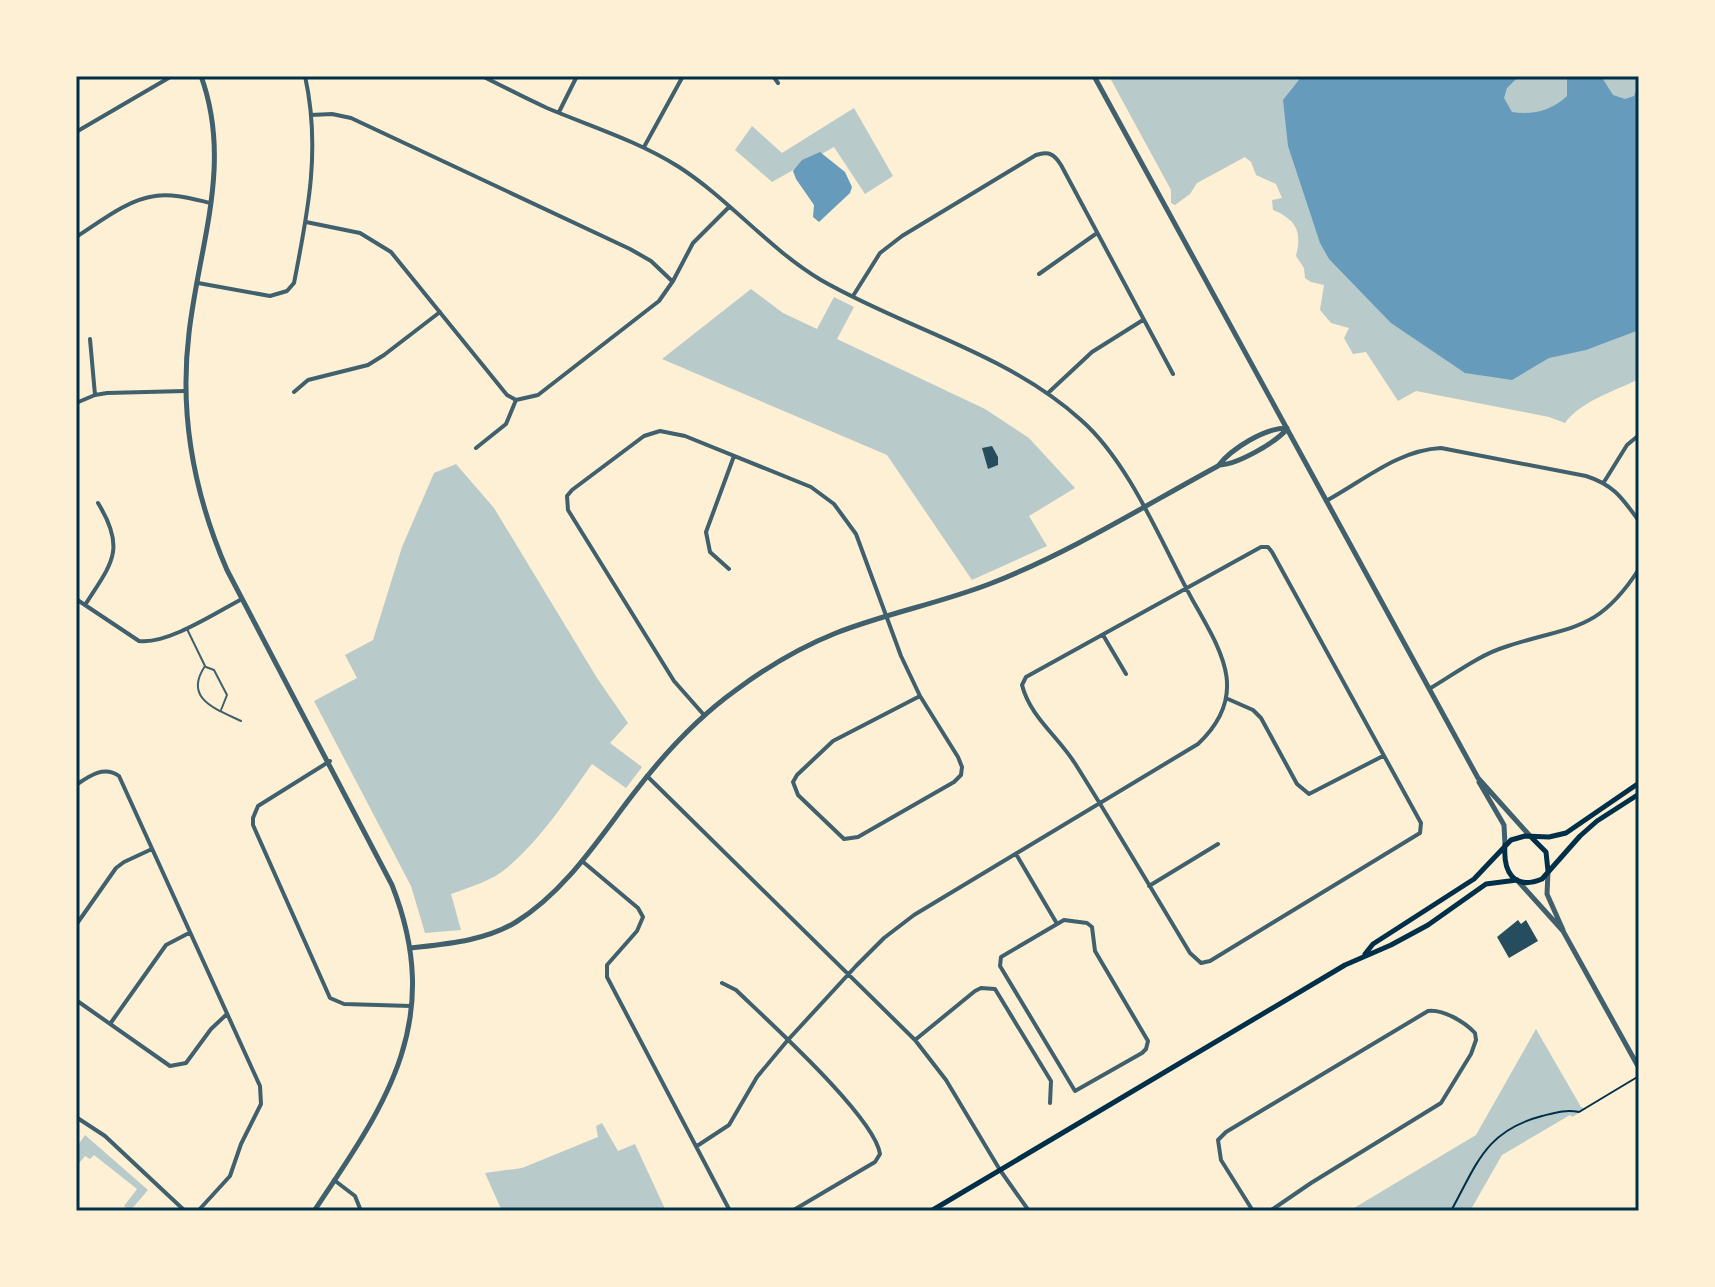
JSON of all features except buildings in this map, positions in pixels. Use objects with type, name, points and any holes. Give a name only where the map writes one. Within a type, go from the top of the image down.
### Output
[{"type":"main road","points":[[1364,955],[1373,944],[1474,879],[1505,845],[1517,837],[1549,837],[1566,833],[1639,783]]},
{"type":"main road","points":[[931,1211],[1364,955],[1378,952],[1428,925],[1486,884],[1517,880],[1536,882],[1580,836],[1639,794]]},
{"type":"main road","points":[[1531,837],[1546,852],[1548,872]]},
{"type":"main road","points":[[1505,845],[1507,868],[1517,880]]},
{"type":"street","points":[[76,132],[172,76]]},
{"type":"street","points":[[201,76],[212,110],[216,146],[211,203],[189,332],[185,391],[196,480],[211,530],[242,599],[330,761],[392,885],[403,912],[411,948],[411,1006],[402,1059],[373,1121],[314,1211]]},
{"type":"street","points":[[198,283],[270,296],[287,291],[294,283],[311,190],[311,115],[305,76]]},
{"type":"street","points":[[482,76],[644,147],[682,169],[820,279],[997,364],[1048,393],[1081,420],[1112,453],[1225,659],[1227,698],[1213,730],[1198,744],[914,915],[884,938],[757,1077],[729,1125],[697,1146]]},
{"type":"street","points":[[559,112],[577,76]]},
{"type":"street","points":[[644,147],[683,76]]},
{"type":"street","points":[[773,76],[778,83]]},
{"type":"street","points":[[1094,76],[1478,778],[1531,837]]},
{"type":"street","points":[[311,115],[332,114],[351,118],[630,249],[651,261],[673,281]]},
{"type":"street","points":[[853,296],[880,253],[902,236],[1042,153],[1055,155],[1173,374]]},
{"type":"street","points":[[76,237],[132,203],[154,196],[170,195],[211,203]]},
{"type":"street","points":[[306,222],[360,233],[391,252],[507,395],[516,400],[538,395],[659,301],[693,243],[729,207]]},
{"type":"street","points":[[1039,274],[1097,233]]},
{"type":"street","points":[[294,392],[308,380],[368,365],[440,312]]},
{"type":"street","points":[[1048,393],[1092,352],[1143,320]]},
{"type":"street","points":[[90,339],[95,395]]},
{"type":"street","points":[[76,403],[95,395],[185,391]]},
{"type":"street","points":[[476,448],[506,424],[516,400]]},
{"type":"street","points":[[411,948],[481,937],[514,923],[546,899],[582,861],[647,776],[704,715],[768,668],[835,633],[959,595],[1017,572],[1218,466],[1226,456],[1275,428],[1287,428]]},
{"type":"street","points":[[704,715],[674,681],[568,510],[567,496],[572,490],[651,433],[671,431],[811,487],[834,504],[856,534],[901,656],[920,696],[962,767],[961,775],[858,837],[844,839],[798,795],[793,782],[833,741],[920,696]]},
{"type":"street","points":[[1604,482],[1627,445],[1639,435]]},
{"type":"street","points":[[1326,501],[1401,457],[1441,448],[1604,482],[1617,492],[1639,521]]},
{"type":"street","points":[[729,569],[710,552],[706,532],[734,456]]},
{"type":"street","points":[[85,605],[114,556],[108,520],[98,503]]},
{"type":"street","points":[[1261,547],[1268,547],[1421,823],[1420,833],[1210,961],[1201,963],[1194,959],[1074,761],[1039,720],[1022,685],[1026,677],[1187,589],[1261,547]]},
{"type":"street","points":[[1429,689],[1502,648],[1573,629],[1591,621],[1626,587],[1639,569]]},
{"type":"street","points":[[76,599],[139,641],[162,639],[242,599]]},
{"type":"street","points":[[1103,635],[1126,674]]},
{"type":"street","points":[[1227,698],[1253,710],[1261,718],[1297,784],[1309,794],[1383,756]]},
{"type":"street","points":[[330,761],[258,806],[253,818],[256,834],[330,998],[344,1004],[411,1006]]},
{"type":"street","points":[[76,785],[103,771],[114,772],[124,787],[255,1073],[263,1099],[241,1144],[230,1176],[198,1211]]},
{"type":"street","points":[[647,776],[915,1040],[946,1080],[1000,1170],[1029,1211]]},
{"type":"street","points":[[1478,778],[1504,825],[1505,845]]},
{"type":"street","points":[[1149,886],[1218,844]]},
{"type":"street","points":[[76,925],[116,868],[152,849]]},
{"type":"street","points":[[1016,854],[1056,922]]},
{"type":"street","points":[[582,861],[638,908],[643,917],[637,931],[607,965],[607,977],[730,1211]]},
{"type":"street","points":[[1548,872],[1547,894],[1563,931],[1639,1068]]},
{"type":"street","points":[[1517,880],[1563,931]]},
{"type":"street","points":[[1056,922],[1087,923],[1092,927],[1095,951],[1148,1041],[1142,1053],[1075,1091],[1000,966],[1001,957],[1056,922]]},
{"type":"street","points":[[110,1024],[166,945],[189,933]]},
{"type":"street","points":[[722,983],[736,990],[856,1111],[879,1146],[880,1154],[875,1162],[792,1211]]},
{"type":"street","points":[[915,1040],[975,991],[995,989],[1051,1081],[1050,1103]]},
{"type":"street","points":[[76,1000],[164,1063],[175,1066],[186,1063],[211,1029],[227,1014]]},
{"type":"street","points":[[1253,1211],[1221,1160],[1218,1140],[1226,1132],[1428,1011],[1439,1011],[1475,1033],[1475,1046],[1441,1103],[1270,1211]]},
{"type":"street","points":[[76,1117],[105,1136],[185,1211]]},
{"type":"street","points":[[334,1180],[355,1196],[361,1211]]},
{"type":"lane","points":[[186,627],[205,666],[214,670],[227,695],[220,711]]},
{"type":"lane","points":[[205,666],[197,678],[197,689],[207,704],[241,721]]},
{"type":"path","points":[[1451,1211],[1485,1149],[1503,1132],[1534,1118],[1571,1110],[1579,1112],[1639,1076]]},
{"type":"shaded area","points":[[1109,76],[1639,76],[1639,379],[1589,403],[1565,423],[1549,417],[1416,391],[1398,401],[1366,352],[1353,354],[1344,338],[1349,328],[1331,323],[1320,310],[1324,285],[1305,278],[1304,268],[1296,256],[1296,228],[1288,218],[1273,210],[1272,200],[1282,198],[1276,184],[1256,175],[1251,162],[1245,157],[1197,183],[1190,194],[1175,205],[1171,203],[1171,190]]},
{"type":"shaded area","points":[[854,108],[893,176],[865,194],[834,147],[772,182],[735,150],[752,126],[782,153]]},
{"type":"shaded area","points":[[751,289],[783,313],[817,329],[834,297],[854,307],[837,339],[985,409],[1029,438],[1075,488],[1029,516],[1047,546],[972,580],[887,455],[662,359]]},
{"type":"shaded area","points":[[456,464],[494,508],[597,678],[628,723],[610,743],[642,767],[626,788],[592,764],[553,818],[520,856],[495,876],[451,894],[461,930],[425,933],[411,886],[314,701],[357,678],[345,655],[373,640],[402,547],[434,473]]},
{"type":"shaded area","points":[[1536,1029],[1581,1107],[1586,1109],[1572,1117],[1570,1115],[1502,1155],[1470,1211],[1349,1211],[1476,1135]]},
{"type":"shaded area","points":[[602,1123],[618,1151],[635,1144],[666,1211],[502,1211],[485,1173],[522,1168],[598,1137],[596,1126]]},
{"type":"shaded area","points":[[85,1135],[148,1190],[130,1211],[124,1206],[137,1189],[94,1155],[90,1159],[85,1156],[76,1167],[76,1148]]},
{"type":"water","points":[[1302,76],[1519,76],[1507,88],[1504,98],[1512,112],[1520,113],[1541,111],[1561,101],[1567,96],[1567,76],[1601,76],[1613,95],[1625,99],[1634,96],[1639,84],[1639,330],[1586,350],[1549,358],[1512,380],[1465,373],[1391,323],[1329,259],[1320,243],[1288,146],[1283,100]]},
{"type":"water","points":[[820,152],[845,172],[852,187],[850,193],[819,222],[813,217],[814,205],[793,171],[802,160]]}]
